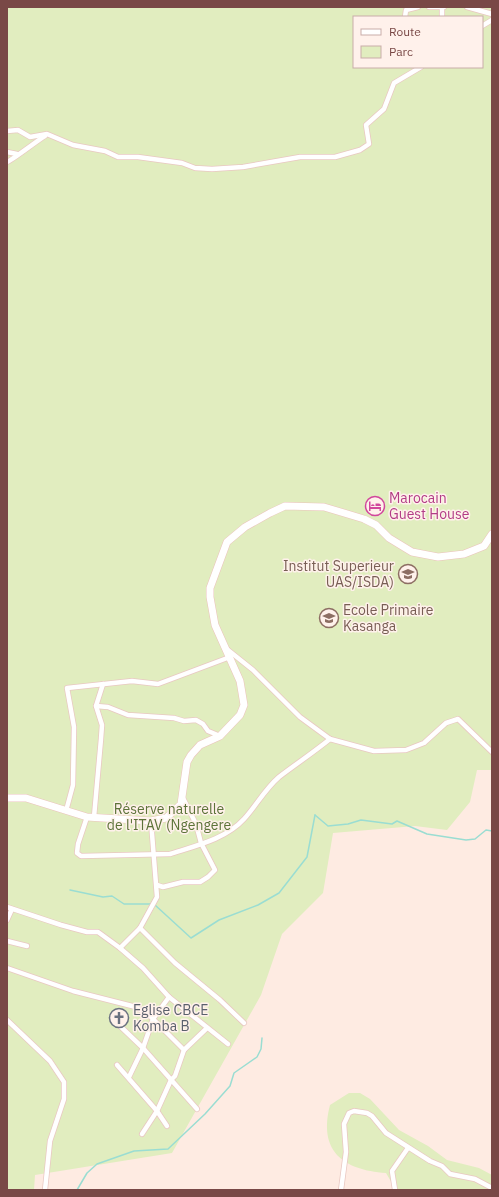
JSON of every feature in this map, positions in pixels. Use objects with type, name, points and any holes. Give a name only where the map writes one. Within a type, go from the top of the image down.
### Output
[{"type":"street","points":[[405,8],[418,7]]},
{"type":"street","points":[[429,7],[443,7]]},
{"type":"street","points":[[467,7],[492,14]]},
{"type":"street","points":[[483,25],[492,20]]},
{"type":"street","points":[[7,131],[18,130],[30,137],[47,134],[73,146],[105,151],[118,156],[182,163],[195,168],[212,169],[243,167],[300,157],[335,157],[360,150],[368,144],[366,125],[384,108],[394,83],[419,68]]},
{"type":"street","points":[[7,162],[11,161],[17,154],[47,134]]},
{"type":"street","points":[[7,152],[17,154]]},
{"type":"street","points":[[7,798],[26,798],[66,811],[91,817],[151,821],[166,818],[181,804],[187,762],[191,755],[200,745],[220,736],[240,715],[244,705],[240,681],[215,624],[210,597],[210,588],[227,542],[245,527],[270,513],[285,506],[324,507],[364,519],[376,525],[389,538],[412,552],[438,557],[464,554],[484,546],[492,534]]},
{"type":"street","points":[[226,649],[253,670],[300,717],[330,738],[374,751],[406,750],[424,743],[446,723],[458,719],[492,752]]},
{"type":"street","points":[[66,811],[73,785],[74,727],[66,688],[132,681],[158,684],[230,657]]},
{"type":"street","points":[[103,684],[96,706],[102,725],[102,732],[91,817],[78,844],[79,854],[105,856],[153,853],[170,854],[220,835],[243,820],[262,796],[280,777],[330,738]]},
{"type":"street","points":[[96,706],[108,707],[128,715],[174,718],[184,722],[196,720],[204,724],[208,731],[220,736]]},
{"type":"street","points":[[157,885],[163,887],[183,882],[200,882],[208,878],[215,870],[201,843],[196,824],[182,794]]},
{"type":"street","points":[[120,948],[140,928],[157,897],[151,821]]},
{"type":"street","points":[[7,907],[61,925],[88,932],[98,932],[120,948],[143,968],[169,997],[228,1044]]},
{"type":"street","points":[[7,920],[12,909]]},
{"type":"street","points":[[140,928],[175,963],[220,1000],[244,1023]]},
{"type":"street","points":[[7,941],[27,946]]},
{"type":"street","points":[[7,968],[73,991],[136,1007],[153,1019],[184,1050]]},
{"type":"street","points":[[129,1077],[153,1019],[169,997]]},
{"type":"street","points":[[7,1020],[50,1061],[64,1082],[64,1099],[50,1141],[45,1190]]},
{"type":"street","points":[[120,1026],[197,1109]]},
{"type":"street","points":[[142,1134],[156,1111],[171,1080],[175,1076],[184,1050],[207,1028]]},
{"type":"street","points":[[117,1065],[129,1077],[167,1126]]},
{"type":"street","points":[[341,1190],[346,1152],[344,1124],[349,1113],[361,1112],[372,1116],[386,1133],[430,1161],[442,1166],[450,1174],[475,1179],[492,1188]]},
{"type":"street","points":[[395,1190],[392,1171],[408,1148]]},
{"type":"green space","name":"Réserve naturelle de l'ITAV (Ngengere","points":[[7,7],[492,7],[492,770],[477,770],[470,802],[447,830],[415,826],[333,833],[323,893],[282,934],[261,995],[172,1153],[35,1175],[34,1190],[7,1190]]},
{"type":"green space","points":[[349,1093],[360,1093],[370,1099],[399,1130],[428,1146],[447,1160],[479,1168],[492,1175],[492,1190],[396,1190],[386,1173],[357,1168],[346,1162],[337,1155],[331,1146],[328,1135],[327,1121],[330,1105]]},
{"type":"waterway","points":[[315,815],[328,826],[348,824],[361,820],[392,824],[397,821],[427,834],[466,840],[475,839],[486,830],[492,831]]},
{"type":"waterway","points":[[155,905],[191,938],[219,920],[258,905],[279,893],[307,857],[315,815]]},
{"type":"waterway","points":[[70,890],[103,897],[112,896],[124,904],[152,904]]},
{"type":"waterway","points":[[77,1190],[87,1173],[97,1164],[134,1151],[168,1149],[205,1114],[230,1086],[234,1073],[257,1057],[261,1049],[262,1038]]},
{"type":"place","name":"Marocain Guest House","points":[[375,506]]},
{"type":"place","name":"Institut Superieur UAS/ISDA)","points":[[408,574]]},
{"type":"place","name":"Ecole Primaire Kasanga","points":[[329,618]]},
{"type":"place","name":"Eglise CBCE Komba B","points":[[119,1018]]}]
